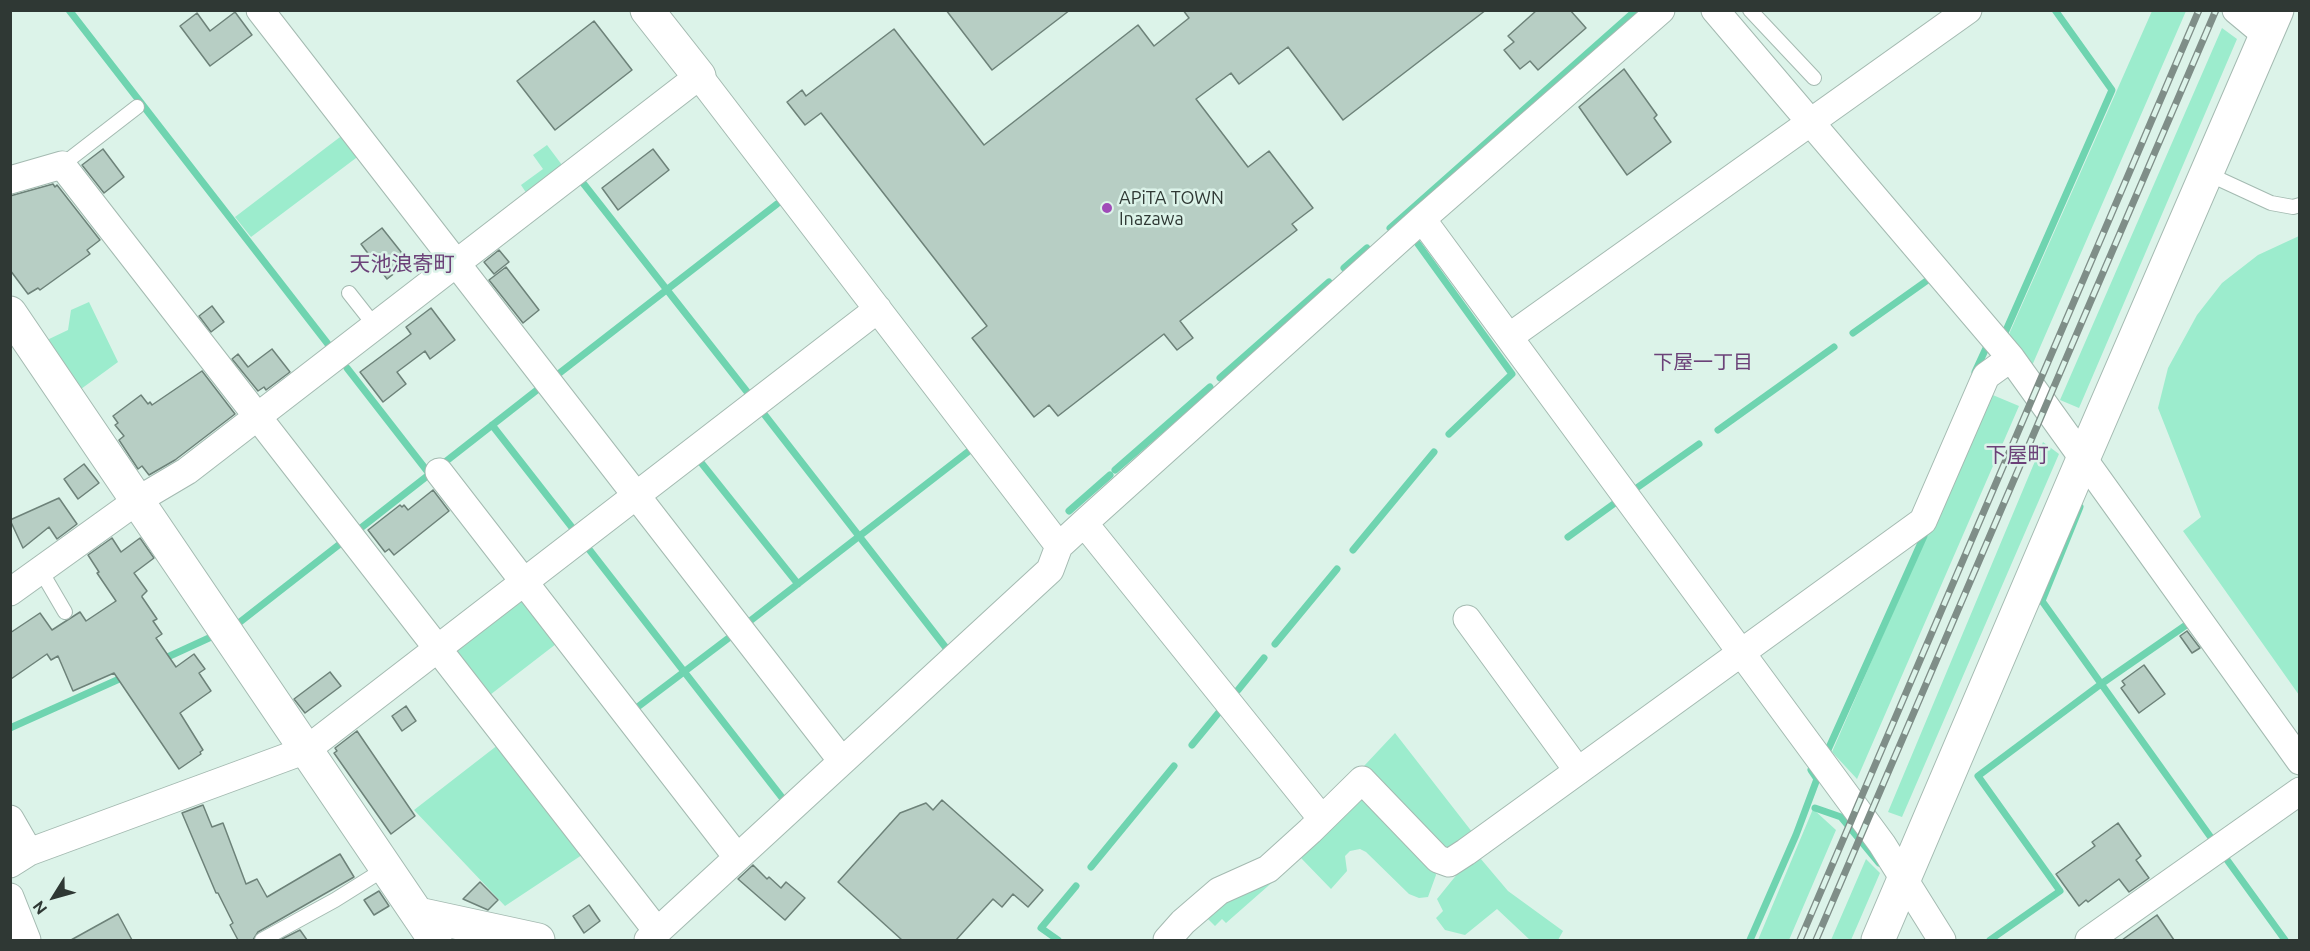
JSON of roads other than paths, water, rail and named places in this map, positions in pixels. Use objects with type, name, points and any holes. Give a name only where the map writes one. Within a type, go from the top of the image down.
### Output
[{"type":"street","points":[[260,10],[455,265],[637,495],[842,761]]},
{"type":"street","points":[[647,10],[1059,546]]},
{"type":"street","points":[[10,180],[62,165],[438,649],[652,936],[1050,570],[1059,546],[1084,523],[1422,219],[1661,10]]},
{"type":"street","points":[[1715,10],[2011,358],[2300,761]]},
{"type":"street","points":[[1509,337],[1968,10]]},
{"type":"street","points":[[1878,940],[2271,23],[2236,10]]},
{"type":"street","points":[[10,592],[138,500],[187,471],[699,76]]},
{"type":"street","points":[[1422,219],[1882,843],[1942,940]]},
{"type":"street","points":[[10,819],[20,858],[306,750],[878,309]]},
{"type":"street","points":[[10,313],[427,927],[538,940]]},
{"type":"street","points":[[1167,940],[1183,921],[1219,891],[1268,869],[1362,780],[1438,859],[1449,862],[1923,521],[1986,376],[2011,358]]},
{"type":"street","points":[[439,472],[737,857]]},
{"type":"street","points":[[1084,523],[1322,819]]},
{"type":"street","points":[[1467,619],[1578,771]]},
{"type":"street","points":[[2089,940],[2300,791]]},
{"type":"street","points":[[10,897],[27,940]]},
{"type":"lane","points":[[1750,10],[1814,78]]},
{"type":"lane","points":[[62,165],[137,107]]},
{"type":"lane","points":[[2206,173],[2271,203],[2300,206]]},
{"type":"lane","points":[[349,292],[375,326]]},
{"type":"lane","points":[[40,570],[65,612]]},
{"type":"lane","points":[[262,940],[335,900],[386,868]]},
{"type":"waterway","points":[[69,10],[331,348]]},
{"type":"waterway","points":[[1390,228],[1636,10]]},
{"type":"waterway","points":[[2004,335],[2112,90],[2055,10]]},
{"type":"waterway","points":[[583,183],[748,393]]},
{"type":"waterway","points":[[557,375],[777,204]]},
{"type":"waterway","points":[[1418,244],[1512,374],[1449,434]]},
{"type":"waterway","points":[[1344,268],[1367,248]]},
{"type":"waterway","points":[[1853,333],[1932,277],[1934,279]]},
{"type":"waterway","points":[[1220,378],[1329,282]]},
{"type":"waterway","points":[[1975,372],[1987,346],[1990,350]]},
{"type":"waterway","points":[[1718,430],[1834,347]]},
{"type":"waterway","points":[[347,368],[431,476]]},
{"type":"waterway","points":[[1115,470],[1210,387]]},
{"type":"waterway","points":[[357,531],[537,390]]},
{"type":"waterway","points":[[764,414],[950,653]]},
{"type":"waterway","points":[[492,425],[574,530]]},
{"type":"waterway","points":[[1638,487],[1699,444]]},
{"type":"waterway","points":[[750,621],[969,451]]},
{"type":"waterway","points":[[1353,550],[1434,452]]},
{"type":"waterway","points":[[699,460],[798,584]]},
{"type":"waterway","points":[[1069,511],[1110,475]]},
{"type":"waterway","points":[[1568,537],[1615,503]]},
{"type":"waterway","points":[[2080,507],[2042,601],[2212,839]]},
{"type":"waterway","points":[[1827,752],[1924,536]]},
{"type":"waterway","points":[[240,622],[345,540]]},
{"type":"waterway","points":[[588,548],[787,804]]},
{"type":"waterway","points":[[1275,644],[1337,569]]},
{"type":"waterway","points":[[1990,940],[2060,891],[1978,776],[2101,684],[2192,621]]},
{"type":"waterway","points":[[635,709],[730,637]]},
{"type":"waterway","points":[[161,660],[209,638]]},
{"type":"waterway","points":[[1238,690],[1264,658]]},
{"type":"waterway","points":[[10,728],[126,676]]},
{"type":"waterway","points":[[1192,745],[1220,711]]},
{"type":"waterway","points":[[1091,867],[1174,766]]},
{"type":"waterway","points":[[1750,940],[1796,835],[1817,779],[1811,770]]},
{"type":"waterway","points":[[1815,808],[1841,817],[1879,863]]},
{"type":"waterway","points":[[2225,857],[2285,940]]},
{"type":"waterway","points":[[1058,940],[1041,928],[1076,886]]},
{"type":"railway","points":[[1800,940],[2199,10]]},
{"type":"railway","points":[[1816,940],[2216,10]]},
{"type":"place","name":"APiTA TOWN Inazawa","points":[[1107,208]]},
{"type":"district","name":"天池浪寄町","points":[[402,264]]},
{"type":"district","name":"下屋一丁目","points":[[1703,362]]},
{"type":"district","name":"下屋町","points":[[2017,455]]}]
